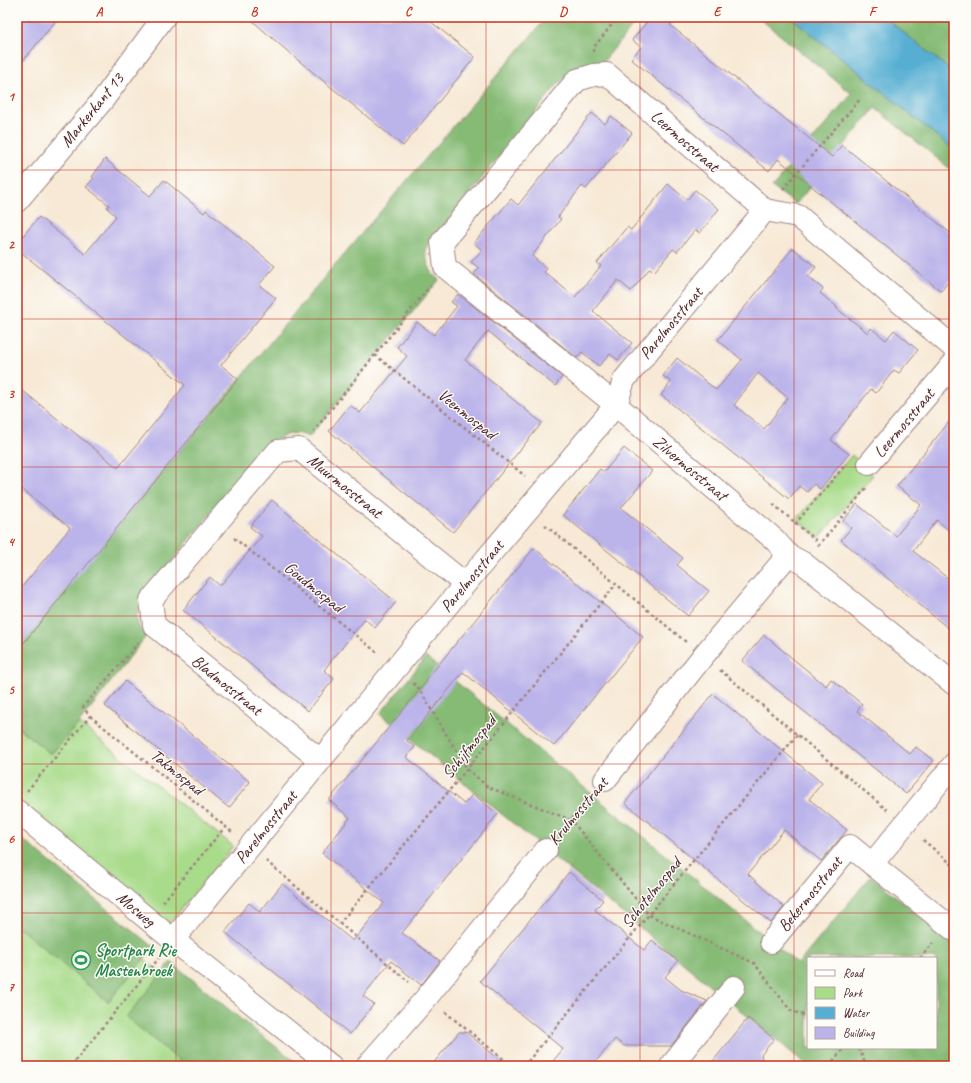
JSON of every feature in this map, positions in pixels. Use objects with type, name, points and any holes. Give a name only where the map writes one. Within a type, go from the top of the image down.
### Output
[{"type":"street","name":"Markerkant 13","points":[[17,201],[102,101],[164,17]]},
{"type":"street","name":"Leermosstraat","points":[[594,75],[608,74],[765,210]]},
{"type":"street","points":[[445,267],[442,242],[578,80],[594,75]]},
{"type":"street","points":[[765,210],[798,216],[954,348]]},
{"type":"street","name":"Parelmosstraat","points":[[173,940],[465,584],[616,405],[624,380],[765,210]]},
{"type":"street","name":"Zilvermosstraat","points":[[445,267],[616,405],[789,553],[954,684]]},
{"type":"street","name":"Leermosstraat","points":[[869,464],[954,363]]},
{"type":"street","name":"Muurmosstraat","points":[[154,625],[151,600],[278,452],[299,449],[465,584]]},
{"type":"street","name":"Krulmosstraat","points":[[605,780],[703,656],[789,553]]},
{"type":"street","name":"Bladmosstraat","points":[[154,625],[320,760]]},
{"type":"street","points":[[954,764],[872,864],[954,930]]},
{"type":"street","name":"Mosweg","points":[[17,811],[173,940],[331,1066]]},
{"type":"street","name":"Bekermosstraat","points":[[771,942],[850,846],[872,864]]},
{"type":"street","name":"Krulmosstraat","points":[[367,1066],[427,997],[546,850]]},
{"type":"street","points":[[671,1066],[734,988]]},
{"type":"path","points":[[594,75],[591,58],[594,47],[618,17]]},
{"type":"path","points":[[765,210],[861,98]]},
{"type":"path","points":[[299,449],[445,267]]},
{"type":"path","name":"Veenmospad","points":[[375,355],[544,492]]},
{"type":"path","points":[[855,452],[869,464],[879,472],[820,544],[789,553],[795,523],[855,452]]},
{"type":"path","points":[[771,503],[826,549]]},
{"type":"path","points":[[527,510],[954,866]]},
{"type":"path","name":"Goudmospad","points":[[217,524],[396,668],[419,689],[467,769]]},
{"type":"path","name":"Schijfmospad","points":[[339,924],[467,769],[616,584]]},
{"type":"path","points":[[27,792],[90,716],[83,707],[154,625]]},
{"type":"path","name":"Takmospad","points":[[90,716],[250,847],[339,924],[512,1066]]},
{"type":"path","name":"Schotelmospad","points":[[524,1066],[797,735]]},
{"type":"path","points":[[467,769],[488,786],[571,820],[649,915],[754,963],[790,1010],[807,1017]]},
{"type":"path","name":"Krulmosstraat","points":[[546,850],[605,780]]},
{"type":"path","points":[[148,919],[224,827]]},
{"type":"path","points":[[71,1066],[173,940]]},
{"type":"path","name":"Bekermosstraat","points":[[734,988],[771,942]]},
{"type":"path","points":[[829,1066],[843,1049]]},
{"type":"path","points":[[859,1049],[866,1066]]},
{"type":"green space","points":[[547,17],[640,17],[603,62],[574,69],[557,85],[425,249],[429,266],[433,274],[439,280],[309,437],[296,433],[289,434],[278,439],[261,451],[151,587],[142,600],[137,612],[138,623],[146,636],[79,723],[51,754],[17,727],[17,648],[326,275]]},
{"type":"green space","points":[[758,17],[791,17],[954,150],[954,172],[875,108],[796,204],[772,187],[852,94]]},
{"type":"green space","points":[[884,17],[948,17],[954,22],[954,73]]},
{"type":"green space","points":[[852,455],[873,475],[819,538],[797,519]]},
{"type":"green space","points":[[426,657],[798,964],[871,876],[954,944],[954,1062],[951,1066],[808,1066],[380,714]]},
{"type":"green space","points":[[79,723],[233,846],[169,924],[17,798],[17,727],[51,754]]},
{"type":"green space","points":[[17,835],[154,947],[108,1002],[17,926]]},
{"type":"green space","name":"Sportpark Rie Mastenbroek","points":[[17,855],[275,1066],[17,1066]]},
{"type":"green space","points":[[171,962],[301,1066],[186,1066],[126,1017]]},
{"type":"water","points":[[791,17],[884,17],[954,73],[954,150]]},
{"type":"building","points":[[17,17],[59,17],[17,68]]},
{"type":"building","points":[[248,17],[425,17],[475,57],[403,146]]},
{"type":"building","points":[[651,17],[677,17],[670,25],[832,157],[842,145],[954,236],[954,275],[941,291],[778,159],[769,171],[631,59],[641,47],[632,40]]},
{"type":"building","points":[[592,113],[605,124],[611,116],[632,133],[586,189],[582,186],[558,217],[561,219],[532,256],[547,269],[544,272],[575,297],[601,266],[597,263],[627,227],[631,230],[668,184],[687,200],[695,190],[719,209],[700,233],[695,230],[677,252],[673,249],[654,272],[650,268],[631,291],[618,280],[593,311],[632,343],[618,360],[610,354],[599,366],[582,352],[577,358],[474,274],[479,268],[471,262],[482,250],[474,243],[511,199],[518,205]]},
{"type":"building","points":[[105,159],[150,196],[164,180],[204,213],[206,210],[275,266],[259,285],[276,298],[221,365],[238,379],[17,651],[17,593],[70,528],[17,485],[17,386],[118,468],[185,385],[17,249],[17,243],[39,217],[85,254],[116,216],[107,208],[109,205],[86,187],[94,178],[92,177]]},
{"type":"building","points":[[793,248],[816,267],[808,277],[823,289],[820,293],[837,307],[836,308],[868,333],[871,328],[886,340],[894,330],[918,350],[899,373],[894,370],[876,393],[871,389],[831,440],[849,454],[820,489],[814,484],[807,492],[799,486],[789,499],[661,395],[671,382],[663,376],[677,358],[716,390],[742,360],[718,340]],"holes":[[[758,373],[788,398],[764,429],[734,405]]]},
{"type":"building","points":[[458,294],[562,377],[555,386],[488,331],[465,360],[542,423],[453,532],[329,431],[350,405],[360,413],[407,356],[397,347],[417,322],[434,335],[457,306],[451,302]]},
{"type":"building","points":[[954,416],[954,535],[937,520],[913,551],[954,583],[954,633],[841,540],[851,528],[843,521],[857,504],[896,536],[921,505],[897,486]]},
{"type":"building","points":[[624,448],[652,471],[621,508],[683,558],[677,565],[709,591],[688,616],[563,515],[600,469],[604,472]]},
{"type":"building","points":[[272,500],[396,602],[375,628],[365,619],[324,670],[334,679],[308,711],[183,610],[210,577],[220,586],[262,536],[250,527]]},
{"type":"building","points":[[534,548],[643,637],[554,746],[463,672],[407,741],[415,747],[406,757],[464,804],[473,794],[498,814],[402,933],[440,961],[421,985],[391,961],[363,996],[374,1004],[350,1034],[225,932],[249,903],[260,912],[282,884],[353,941],[384,903],[322,853],[350,818],[329,800]]},
{"type":"building","points":[[764,635],[826,686],[831,679],[862,704],[857,711],[910,754],[916,747],[934,761],[906,794],[742,661]]},
{"type":"building","points":[[125,681],[250,782],[229,808],[105,706]]},
{"type":"building","points":[[713,694],[822,783],[809,799],[847,830],[821,861],[784,830],[748,874],[784,907],[771,923],[625,803]]},
{"type":"building","points":[[569,872],[603,900],[595,910],[644,950],[652,940],[678,961],[665,977],[681,990],[707,1001],[671,1046],[624,1046],[615,1039],[592,1066],[549,1066],[563,1049],[480,981]]},
{"type":"building","points":[[748,1018],[774,1039],[761,1055],[764,1066],[709,1066]]},
{"type":"building","points":[[459,1032],[466,1032],[507,1066],[431,1066]]},
{"type":"place","name":"Sportpark Rie Mastenbroek","points":[[81,960]]}]
